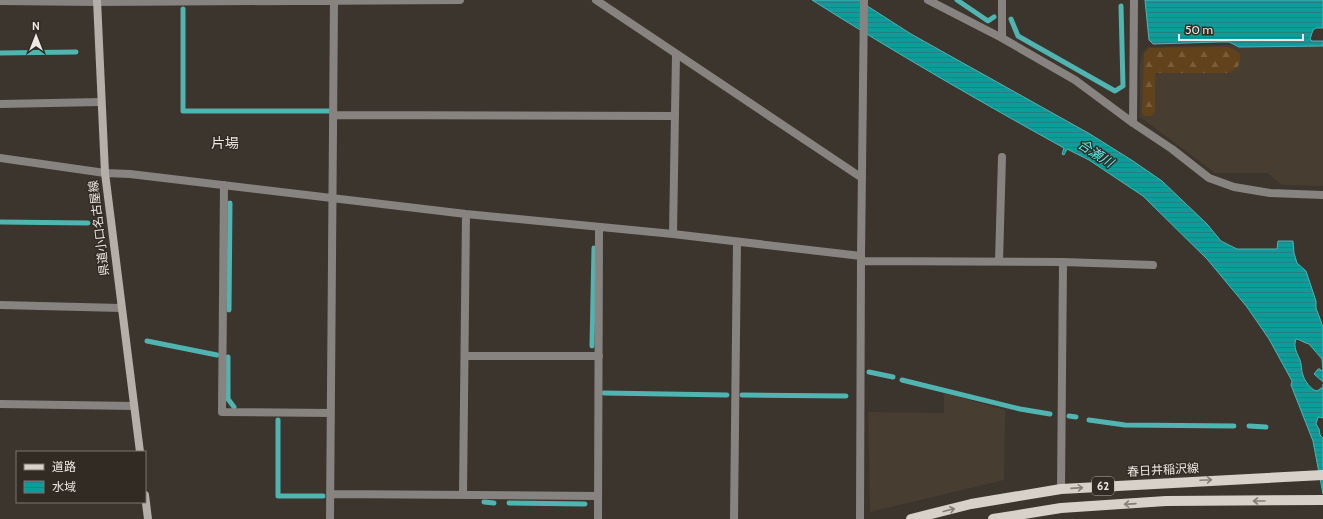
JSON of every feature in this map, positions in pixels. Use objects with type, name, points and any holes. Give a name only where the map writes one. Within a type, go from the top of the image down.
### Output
[{"type":"main road","name":"県道小口名古屋線","points":[[97,1],[105,173],[140,451]]},
{"type":"main road","name":"春日井稲沢線","points":[[911,519],[971,504],[1061,489],[1298,475],[1323,475]]},
{"type":"main road","name":"62","points":[[993,519],[1061,508],[1166,501],[1323,500]]},
{"type":"main road","points":[[146,503],[148,519]]},
{"type":"street","points":[[330,519],[334,0]]},
{"type":"street","points":[[0,1],[460,0]]},
{"type":"street","points":[[596,0],[862,178]]},
{"type":"street","points":[[860,519],[864,0]]},
{"type":"street","points":[[928,0],[1002,38],[1075,80],[1133,123],[1172,149],[1209,178],[1234,187],[1270,193],[1323,195]]},
{"type":"street","points":[[1002,0],[1002,38]]},
{"type":"street","points":[[1133,123],[1134,0]]},
{"type":"street","points":[[673,234],[676,54]]},
{"type":"street","points":[[0,104],[102,102]]},
{"type":"street","points":[[333,115],[675,116]]},
{"type":"street","points":[[1000,262],[1002,157]]},
{"type":"street","points":[[0,158],[105,173],[130,174],[466,214],[673,234],[861,259],[1154,264]]},
{"type":"street","points":[[224,186],[222,412],[331,413]]},
{"type":"street","points":[[463,495],[466,214]]},
{"type":"street","points":[[598,519],[599,227]]},
{"type":"street","points":[[734,519],[737,242]]},
{"type":"street","points":[[1061,489],[1063,262]]},
{"type":"street","points":[[0,305],[121,308]]},
{"type":"street","points":[[465,356],[599,356]]},
{"type":"street","points":[[0,404],[134,406]]},
{"type":"street","points":[[330,494],[598,496]]},
{"type":"shaded area","points":[[1229,45],[1239,47],[1323,46],[1323,186],[1282,185],[1267,173],[1215,173],[1140,117],[1140,66],[1142,53],[1148,47]]},
{"type":"shaded area","points":[[944,393],[1005,410],[1004,480],[870,512],[868,412],[944,413]]},
{"type":"green space","points":[[1228,47],[1240,54],[1238,66],[1229,73],[1155,73],[1155,111],[1152,116],[1144,116],[1142,112],[1144,54],[1149,48]]},
{"type":"water","name":"合瀬川","points":[[812,0],[858,0],[911,34],[1090,134],[1162,181],[1207,224],[1221,241],[1237,249],[1277,249],[1278,241],[1293,241],[1297,263],[1306,271],[1323,327],[1323,370],[1322,359],[1309,344],[1296,339],[1295,345],[1301,362],[1302,373],[1306,382],[1312,389],[1317,391],[1323,387],[1323,418],[1318,417],[1316,424],[1320,435],[1323,438],[1323,494],[1313,441],[1291,385],[1292,381],[1269,339],[1247,307],[1207,259],[1143,196],[1089,160],[1067,149],[1064,155],[1062,154],[1064,148],[937,76]]},
{"type":"water","points":[[1145,0],[1323,0],[1323,28],[1316,28],[1313,30],[1310,39],[1312,41],[1323,41],[1323,46],[1239,47],[1229,42],[1153,44],[1149,40]]},
{"type":"water","points":[[1318,369],[1321,371],[1323,370],[1323,382],[1314,374]]},
{"type":"waterway","points":[[957,0],[988,21],[994,17]]},
{"type":"waterway","points":[[1011,19],[1018,36],[1115,91],[1123,86],[1121,6]]},
{"type":"waterway","points":[[183,9],[183,111],[329,111]]},
{"type":"waterway","points":[[0,53],[76,52]]},
{"type":"waterway","points":[[229,310],[230,203]]},
{"type":"waterway","points":[[0,222],[88,223]]},
{"type":"waterway","points":[[592,346],[594,248]]},
{"type":"waterway","points":[[147,341],[217,355]]},
{"type":"waterway","points":[[228,357],[228,399],[234,407]]},
{"type":"waterway","points":[[869,372],[893,377]]},
{"type":"waterway","points":[[902,380],[1020,409],[1050,414]]},
{"type":"waterway","points":[[604,393],[727,395]]},
{"type":"waterway","points":[[742,395],[846,396]]},
{"type":"waterway","points":[[1069,416],[1076,417]]},
{"type":"waterway","points":[[278,420],[278,496],[323,496]]},
{"type":"waterway","points":[[1089,420],[1125,425],[1234,426]]},
{"type":"waterway","points":[[1249,426],[1266,427]]},
{"type":"waterway","points":[[484,502],[494,503]]},
{"type":"waterway","points":[[509,503],[585,504]]},
{"type":"district","name":"片場","points":[[225,143]]}]
